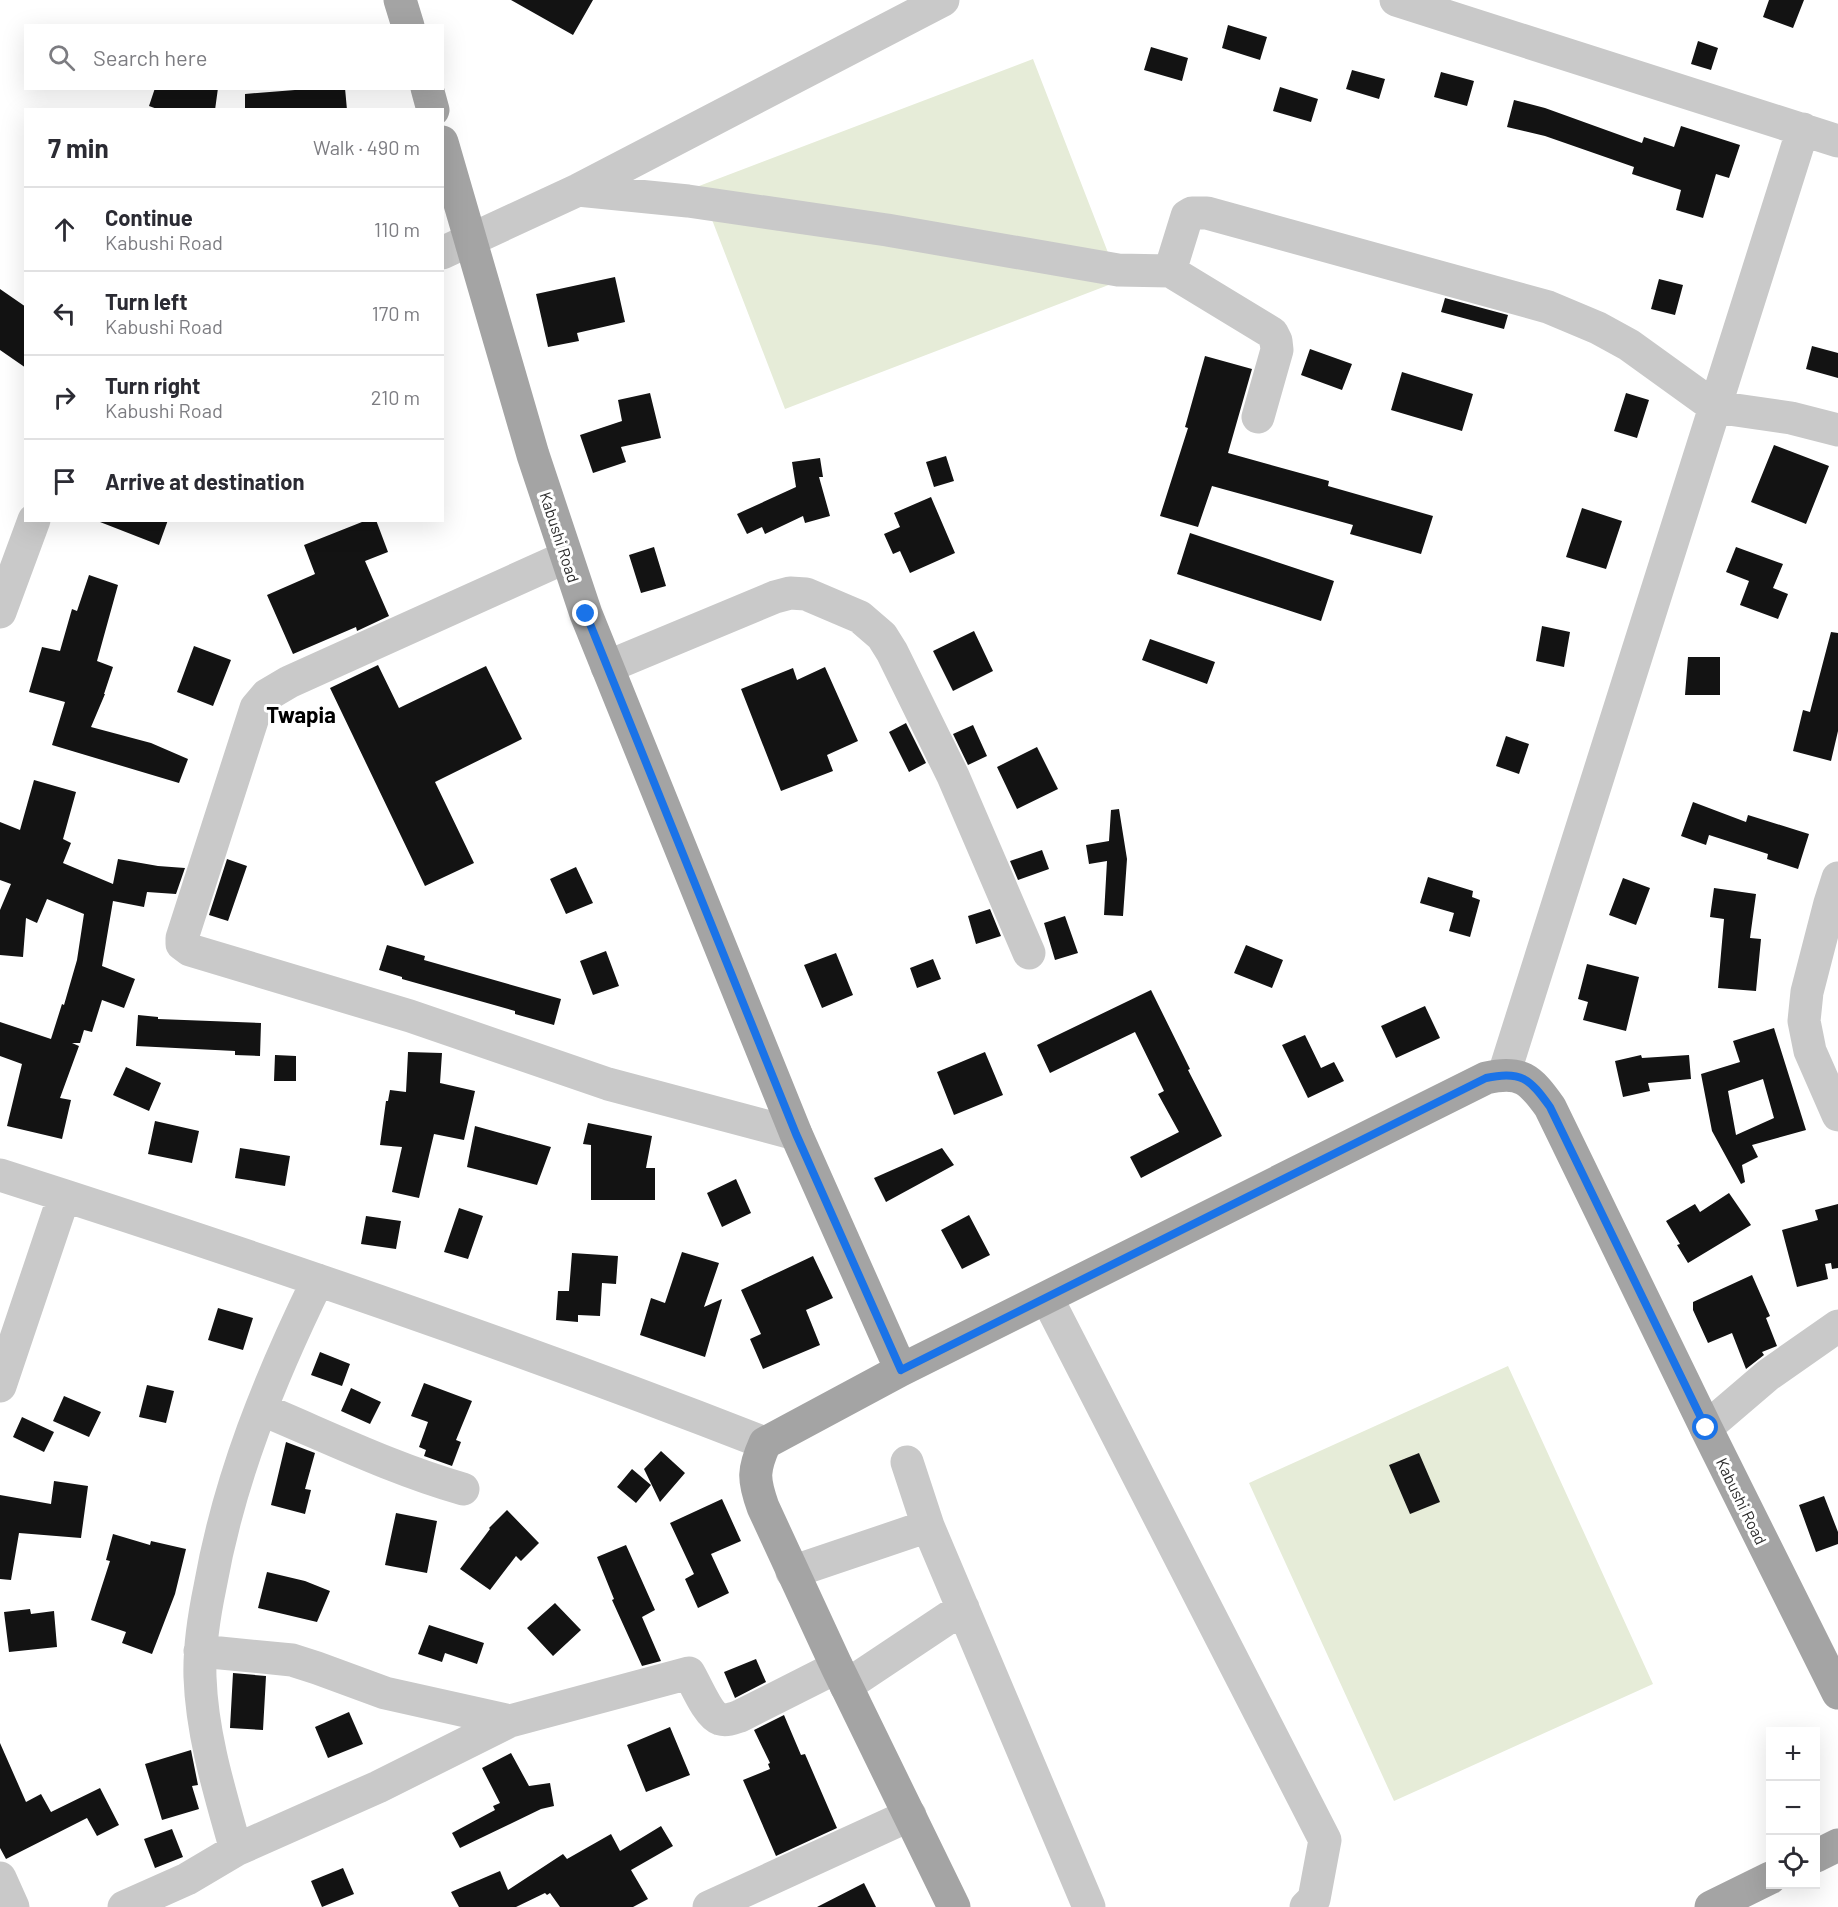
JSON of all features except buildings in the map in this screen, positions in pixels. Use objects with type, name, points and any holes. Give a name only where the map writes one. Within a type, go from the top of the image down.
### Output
[{"type":"main road","points":[[400,0],[407,24]]},
{"type":"main road","points":[[428,90],[432,108]]},
{"type":"main road","name":"Kabushi Road","points":[[444,156],[457,246],[607,667],[796,1134],[901,1370]]},
{"type":"main road","points":[[954,1907],[792,1572],[755,1486],[756,1463],[765,1443],[901,1370],[1486,1078],[1503,1074]]},
{"type":"main road","name":"Kabushi Road","points":[[1503,1074],[1520,1077],[1535,1086],[1550,1107],[1838,1693]]},
{"type":"main road","points":[[1820,1854],[1838,1845]]},
{"type":"main road","points":[[1711,1907],[1766,1880]]},
{"type":"street","points":[[457,246],[578,190],[943,0]]},
{"type":"street","points":[[1396,0],[1828,133],[1715,407],[1503,1074]]},
{"type":"street","points":[[578,190],[688,201],[887,230],[1118,270],[1170,271],[1272,333],[1276,340],[1277,350],[1258,417]]},
{"type":"street","points":[[1170,271],[1187,216],[1192,213],[1207,213],[1548,307],[1598,328],[1629,345],[1715,407],[1791,418],[1838,430]]},
{"type":"street","points":[[0,612],[33,522]]},
{"type":"street","points":[[566,557],[299,678],[267,695],[256,708],[182,944],[190,950],[410,1016],[608,1084],[796,1134]]},
{"type":"street","points":[[607,667],[765,601],[790,593],[806,594],[860,617],[882,636],[892,652],[953,776],[1029,954]]},
{"type":"street","points":[[1838,878],[1807,992],[1804,1021],[1810,1051],[1828,1067],[1838,1115]]},
{"type":"street","points":[[0,1175],[318,1280],[641,1394],[765,1443]]},
{"type":"street","points":[[0,1386],[64,1196]]},
{"type":"street","points":[[236,1850],[218,1786],[204,1719],[200,1651],[217,1549],[231,1492],[283,1351],[318,1280]]},
{"type":"street","points":[[1047,1298],[1325,1840],[1314,1899],[1306,1907]]},
{"type":"street","points":[[1706,1428],[1768,1375],[1838,1326]]},
{"type":"street","points":[[261,1409],[373,1459],[418,1476],[463,1489]]},
{"type":"street","points":[[907,1462],[928,1526],[1089,1907]]},
{"type":"street","points":[[792,1572],[928,1526]]},
{"type":"street","points":[[124,1907],[187,1879],[236,1850],[378,1787],[510,1722],[689,1674],[711,1713],[719,1719],[729,1719],[842,1676],[963,1608]]},
{"type":"street","points":[[200,1651],[292,1660],[385,1694],[510,1722]]},
{"type":"street","points":[[709,1907],[909,1815]]},
{"type":"street","points":[[0,1878],[13,1907]]},
{"type":"green space","points":[[1033,59],[1119,281],[785,409],[699,186]]},
{"type":"green space","points":[[1508,1366],[1653,1684],[1394,1801],[1249,1483]]},
{"type":"district","name":"Twapia","points":[[301,714]]},
{"type":"route","points":[[586,614],[796,1134],[901,1370],[1486,1078],[1503,1074],[1520,1077],[1535,1086],[1550,1107],[1706,1428]]}]
